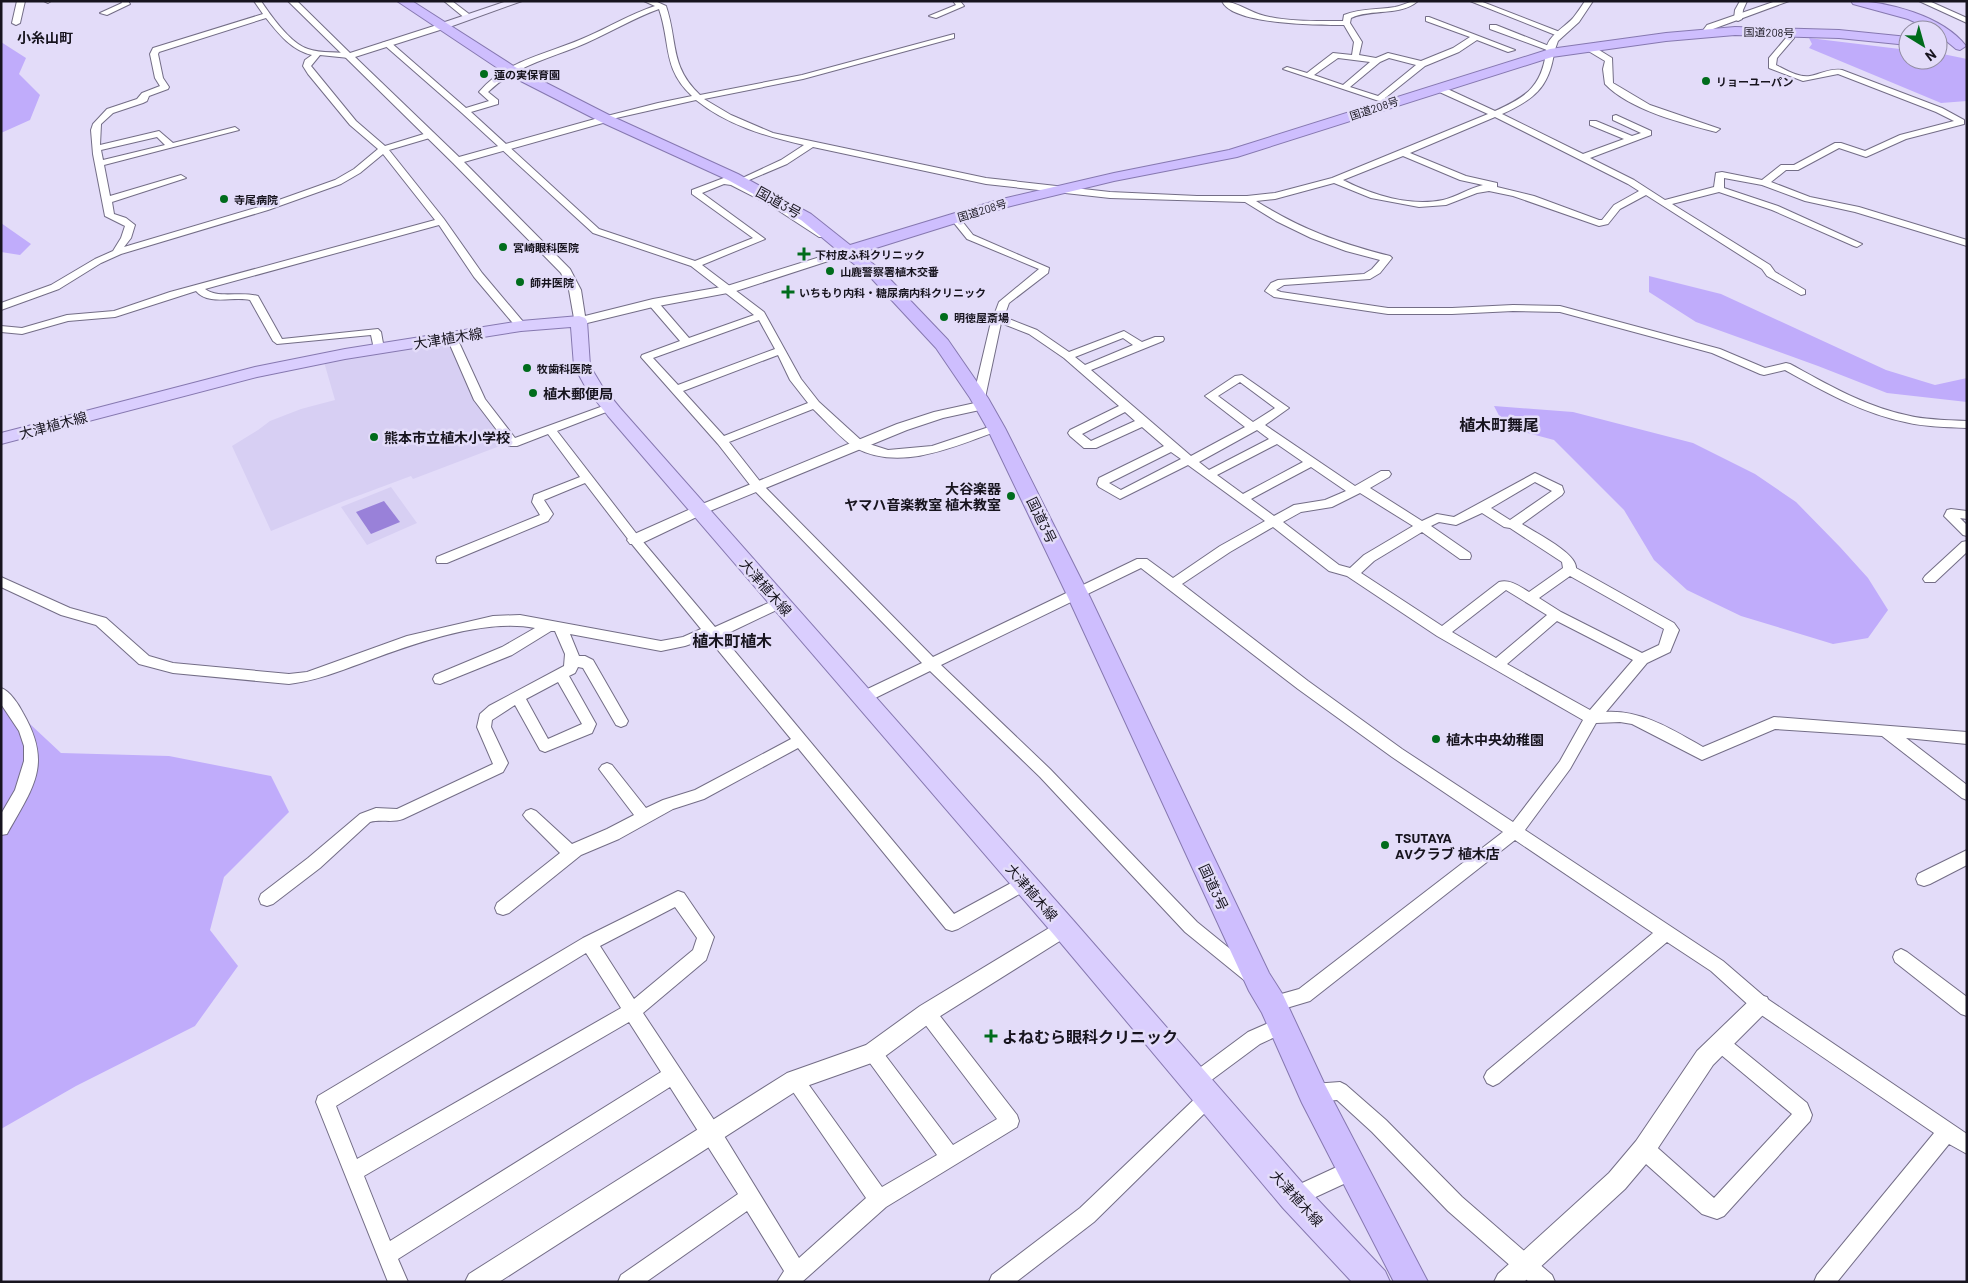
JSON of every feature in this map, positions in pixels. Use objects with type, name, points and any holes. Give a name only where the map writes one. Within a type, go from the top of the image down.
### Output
[{"type":"highway","name":"国道3号","points":[[403,1],[440,27],[510,70],[806,216],[878,276],[942,344],[982,401],[996,428],[1077,593],[1313,1093],[1412,1282]]},
{"type":"highway","points":[[1857,1],[1921,19],[1942,29],[1964,47]]},
{"type":"highway","name":"国道208号","points":[[849,251],[1003,203],[1232,154],[1385,101],[1438,88],[1550,50],[1705,33],[1785,31],[1898,40]]},
{"type":"highway","points":[[1948,45],[1964,47]]},
{"type":"highway","points":[[806,216],[846,236],[860,239],[885,240]]},
{"type":"main road","points":[[440,27],[517,1]]},
{"type":"main road","name":"大津植木線","points":[[1,439],[255,372],[379,349],[521,326],[580,321],[582,366],[595,388],[610,407],[1064,928],[1294,1197],[1374,1282]]},
{"type":"street","points":[[16,22],[21,1]]},
{"type":"street","points":[[104,12],[123,6],[126,4],[124,1]]},
{"type":"street","points":[[257,1],[267,15],[299,48],[318,53],[336,52],[349,56],[440,27]]},
{"type":"street","points":[[292,1],[457,161],[566,272],[575,290],[580,321],[653,303],[729,289],[849,251]]},
{"type":"street","points":[[447,1],[469,18]]},
{"type":"street","points":[[647,1],[662,6]]},
{"type":"street","points":[[933,16],[960,6],[956,1]]},
{"type":"street","points":[[1226,1],[1226,4],[1262,18],[1317,23],[1346,23]]},
{"type":"street","points":[[1355,57],[1358,42],[1346,23],[1347,17],[1354,13],[1374,9],[1394,9],[1415,1]]},
{"type":"street","points":[[1473,1],[1511,17],[1561,34]]},
{"type":"street","points":[[662,6],[670,34],[673,64],[690,91],[715,110],[747,126],[772,134],[968,178],[1120,196],[1247,199],[1275,196],[1334,180],[1403,153],[1522,101],[1540,85],[1548,66],[1550,50],[1561,34],[1576,20],[1589,1]]},
{"type":"street","points":[[1738,19],[1739,10],[1744,1]]},
{"type":"street","points":[[1705,33],[1710,27],[1738,19],[1785,1]]},
{"type":"street","points":[[1922,1],[1967,21]]},
{"type":"street","points":[[465,111],[495,102],[483,92],[504,72],[581,42],[637,14],[662,6]]},
{"type":"street","points":[[118,252],[130,226],[124,220],[110,216],[94,129],[97,122],[118,108],[143,100],[145,95],[166,87],[159,78],[154,54],[156,50],[267,15]]},
{"type":"street","points":[[1287,69],[1385,101],[1422,64],[1456,50],[1511,17]]},
{"type":"street","points":[[1429,18],[1511,50]]},
{"type":"street","points":[[1493,27],[1550,50]]},
{"type":"street","points":[[1764,183],[1784,167],[1795,168],[1838,145],[1866,154],[1903,137],[1961,122],[1939,110],[1839,72],[1827,72],[1811,79],[1803,78],[1772,66],[1773,58],[1790,38],[1785,31]]},
{"type":"street","points":[[457,161],[606,119],[697,97],[813,74],[950,36]]},
{"type":"street","points":[[386,43],[465,111],[596,231],[695,264],[762,316],[796,380],[815,404],[859,445],[887,454],[933,450],[996,428]]},
{"type":"street","points":[[1588,47],[1609,60],[1607,69],[1609,84],[1618,91],[1649,108],[1716,129]]},
{"type":"street","points":[[318,53],[308,62],[307,66],[311,72],[353,122],[383,149],[441,221],[478,274],[521,326]]},
{"type":"street","points":[[1309,75],[1336,55],[1377,60]]},
{"type":"street","points":[[1345,87],[1377,60],[1388,55],[1422,64]]},
{"type":"street","points":[[1438,88],[1495,114],[1631,182],[1718,236],[1766,267],[1771,274],[1802,292]]},
{"type":"street","points":[[1582,158],[1648,133],[1616,118]]},
{"type":"street","points":[[1593,123],[1631,139]]},
{"type":"street","points":[[100,164],[235,130]]},
{"type":"street","points":[[97,148],[158,134],[171,146]]},
{"type":"street","points":[[1,307],[55,286],[98,261],[118,252],[265,208],[338,182],[357,171],[383,149],[430,135]]},
{"type":"street","points":[[695,264],[760,240],[695,192],[775,166],[812,143]]},
{"type":"street","points":[[1403,153],[1463,179],[1532,198],[1547,206],[1599,223],[1605,222],[1616,207],[1645,192]]},
{"type":"street","points":[[1719,189],[1719,175],[1764,183],[1808,199],[1903,222],[1967,243]]},
{"type":"street","points":[[107,200],[181,178]]},
{"type":"street","points":[[1463,178],[1518,190]]},
{"type":"street","points":[[732,180],[849,251]]},
{"type":"street","points":[[1334,180],[1385,199],[1412,204],[1446,202],[1487,187]]},
{"type":"street","points":[[1664,203],[1719,189],[1775,208],[1858,244]]},
{"type":"street","points":[[1247,199],[1271,215],[1315,236],[1353,250],[1387,258],[1376,271],[1366,276],[1282,282],[1275,285],[1270,291],[1278,295],[1388,311],[1539,308],[1578,312],[1657,336],[1716,351],[1764,372],[1786,366],[1840,394],[1893,415],[1924,422],[1967,425]]},
{"type":"street","points":[[635,540],[700,510],[902,427],[982,401],[995,326],[1004,302],[1044,271],[1044,268],[970,237],[955,218]]},
{"type":"street","points":[[1,329],[22,331],[67,318],[109,316],[174,294],[441,221]]},
{"type":"street","points":[[198,288],[206,295],[241,295],[254,298],[278,340],[281,342],[374,331],[376,332],[379,349]]},
{"type":"street","points":[[653,303],[687,342]]},
{"type":"street","points":[[762,316],[646,357],[722,441],[758,487],[932,665],[1046,773],[1191,928],[1259,982]]},
{"type":"street","points":[[999,319],[1033,332],[1068,356],[1172,447],[1334,568],[1352,573],[1391,602],[1442,633],[1592,718],[1634,719],[1665,733],[1702,754],[1774,722],[1967,738]]},
{"type":"street","points":[[1068,356],[1124,334],[1141,346]]},
{"type":"street","points":[[452,338],[480,400],[513,443],[610,407]]},
{"type":"street","points":[[1084,369],[1159,339]]},
{"type":"street","points":[[675,390],[781,350]]},
{"type":"street","points":[[1172,447],[1103,481],[1103,484],[1117,494],[1120,494],[1190,461],[1255,427],[1284,408],[1242,378],[1239,378],[1211,396],[1255,427],[1422,526],[1465,556]]},
{"type":"street","points":[[722,441],[815,404]]},
{"type":"street","points":[[1126,407],[1074,433],[1088,445],[1092,446],[1143,422]]},
{"type":"street","points":[[551,430],[635,540],[952,924],[1024,883]]},
{"type":"street","points":[[1208,475],[1278,439]]},
{"type":"street","points":[[1242,499],[1312,462]]},
{"type":"street","points":[[1173,584],[1273,521],[1298,508],[1328,504],[1384,474]]},
{"type":"street","points":[[1352,573],[1385,548],[1437,518],[1456,521],[1535,477],[1558,489],[1558,492],[1513,524]]},
{"type":"street","points":[[442,560],[544,518],[547,514],[538,502],[538,498],[588,478]]},
{"type":"street","points":[[1482,508],[1508,524],[1513,524],[1566,559],[1570,565],[1569,570],[1530,598]]},
{"type":"street","points":[[1967,515],[1952,513],[1950,516],[1967,532]]},
{"type":"street","points":[[1930,579],[1967,545]]},
{"type":"street","points":[[862,698],[1142,562],[1397,753],[1717,966],[1760,1004],[1967,1144]]},
{"type":"street","points":[[999,1282],[1088,1215],[1203,1089],[1277,1015],[1514,832],[1565,765],[1592,718],[1642,659],[1665,648],[1672,630],[1669,626],[1569,570]]},
{"type":"street","points":[[1,581],[66,612],[101,620],[144,660],[173,668],[289,679],[312,675],[412,639],[493,621],[520,620],[661,646],[712,633],[780,603]]},
{"type":"street","points":[[1442,633],[1504,586],[1509,586],[1556,615],[1642,659]]},
{"type":"street","points":[[1498,664],[1556,615]]},
{"type":"street","points":[[267,899],[314,863],[364,818],[376,814],[398,815],[498,768],[501,763],[484,727],[485,718],[494,710],[570,669],[573,662],[571,649],[563,634],[556,627]]},
{"type":"street","points":[[440,679],[556,627]]},
{"type":"street","points":[[573,662],[588,664],[621,721]]},
{"type":"street","points":[[518,698],[546,746],[587,728],[589,724],[561,675]]},
{"type":"street","points":[[1,693],[25,726],[34,753],[32,768],[24,787],[1,829]]},
{"type":"street","points":[[1886,731],[1967,794]]},
{"type":"street","points":[[503,908],[570,853],[614,834],[668,804],[699,795],[801,740]]},
{"type":"street","points":[[607,769],[644,816]]},
{"type":"street","points":[[531,815],[570,853]]},
{"type":"street","points":[[1924,879],[1967,857]]},
{"type":"street","points":[[352,1172],[632,1010],[700,955],[706,937],[678,898],[589,943],[325,1102],[352,1172],[398,1282]]},
{"type":"street","points":[[477,1282],[795,1080],[874,1053],[927,1013],[1064,928]]},
{"type":"street","points":[[1493,1077],[1666,932]]},
{"type":"street","points":[[589,943],[672,1075],[711,1132],[750,1198],[791,1277],[879,1200],[1010,1121],[927,1013]]},
{"type":"street","points":[[1901,957],[1967,1008]]},
{"type":"street","points":[[1506,1282],[1524,1263],[1617,1181],[1644,1149],[1705,1058],[1760,1004]]},
{"type":"street","points":[[1644,1149],[1709,1207],[1717,1208],[1803,1115],[1800,1110],[1720,1043]]},
{"type":"street","points":[[874,1053],[950,1157]]},
{"type":"street","points":[[386,1255],[672,1075]]},
{"type":"street","points":[[795,1080],[879,1200]]},
{"type":"street","points":[[1313,1093],[1340,1090],[1379,1126],[1455,1204],[1545,1282]]},
{"type":"street","points":[[1824,1282],[1947,1132]]},
{"type":"street","points":[[1294,1197],[1354,1169]]},
{"type":"street","points":[[628,1282],[750,1198]]},
{"type":"shaded area","points":[[1809,38],[1898,49],[1898,70],[1948,70],[1948,55],[1967,59],[1967,101],[1941,103],[1809,48],[1812,44]]},
{"type":"shaded area","points":[[1,42],[26,58],[19,74],[40,95],[30,120],[1,133]]},
{"type":"shaded area","points":[[1,223],[31,244],[20,255],[1,252]]},
{"type":"shaded area","points":[[1649,276],[1721,294],[1886,370],[1935,385],[1967,378],[1967,402],[1887,393],[1696,322],[1649,292]]},
{"type":"shaded area","name":"熊本市立植木小学校","points":[[442,344],[450,346],[476,401],[505,444],[413,479],[411,476],[271,531],[232,446],[270,421],[301,409],[335,400],[324,362]]},
{"type":"shaded area","points":[[1494,406],[1573,412],[1693,443],[1755,474],[1796,502],[1868,578],[1888,610],[1868,638],[1833,644],[1741,616],[1687,590],[1654,560],[1624,510],[1554,440],[1505,427]]},
{"type":"shaded area","points":[[391,487],[417,523],[367,545],[341,507]]},
{"type":"shaded area","points":[[384,501],[400,522],[371,534],[356,512]]},
{"type":"shaded area","points":[[1,697],[61,753],[169,756],[271,776],[289,812],[224,877],[210,930],[238,966],[195,1026],[76,1086],[1,1129]]},
{"type":"place","name":"蓮の実保育園","points":[[484,74]]},
{"type":"place","name":"リョーユーパン","points":[[1706,81]]},
{"type":"place","name":"寺尾病院","points":[[224,199]]},
{"type":"place","name":"宮崎眼科医院","points":[[503,247]]},
{"type":"place","name":"下村皮ふ科クリニック","points":[[804,254]]},
{"type":"place","name":"山鹿警察署植木交番","points":[[830,271]]},
{"type":"place","name":"師井医院","points":[[520,282]]},
{"type":"place","name":"いちもり内科・糖尿病内科クリニック","points":[[788,292]]},
{"type":"place","name":"明徳屋斎場","points":[[944,317]]},
{"type":"place","name":"牧歯科医院","points":[[527,368]]},
{"type":"place","name":"植木郵便局","points":[[533,393]]},
{"type":"place","name":"熊本市立植木小学校","points":[[374,437]]},
{"type":"place","name":"大谷楽器 ヤマハ音楽教室 植木教室","points":[[1011,496]]},
{"type":"place","name":"植木中央幼稚園","points":[[1436,739]]},
{"type":"place","name":"TSUTAYA AVクラブ 植木店","points":[[1385,845]]},
{"type":"place","name":"よねむら眼科クリニック","points":[[991,1036]]},
{"type":"district","name":"小糸山町","points":[[45,37]]},
{"type":"district","name":"植木町舞尾","points":[[1499,424]]},
{"type":"district","name":"植木町植木","points":[[732,640]]}]
